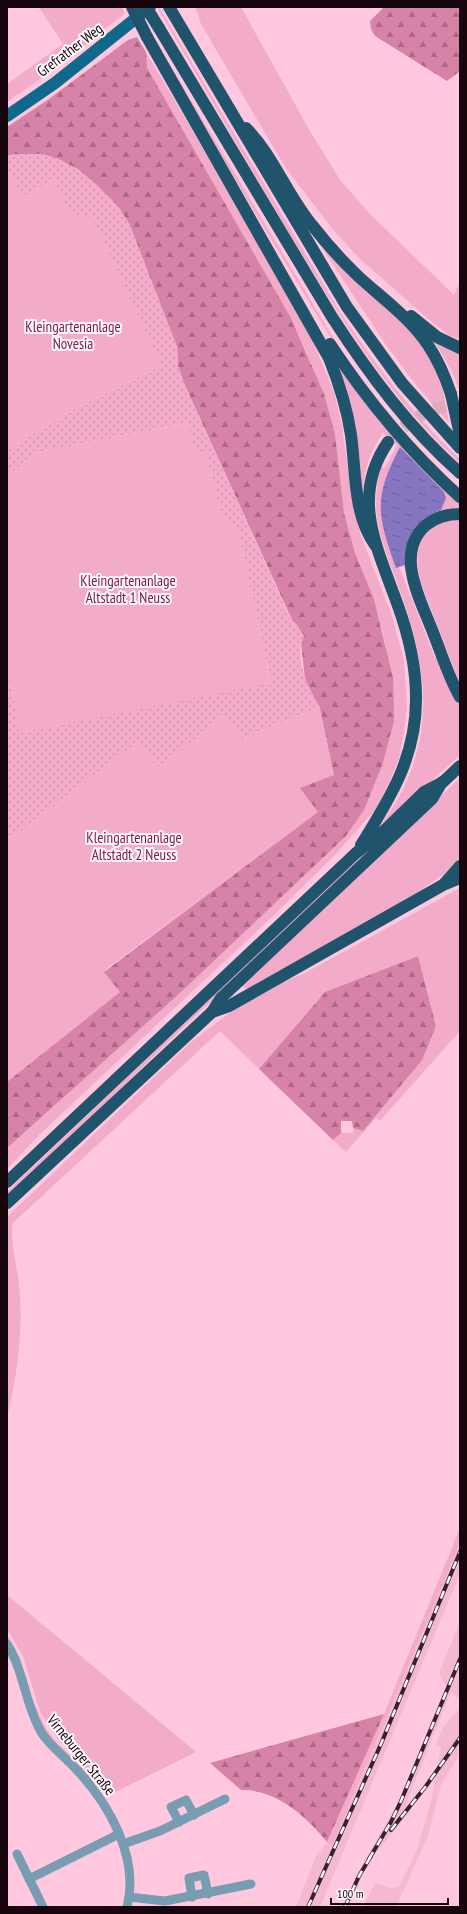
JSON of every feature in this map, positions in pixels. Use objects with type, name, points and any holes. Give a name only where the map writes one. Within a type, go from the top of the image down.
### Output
[{"type":"highway","points":[[132,7],[147,37],[258,229],[329,358],[346,410],[361,509],[367,533],[375,545]]},
{"type":"highway","points":[[146,7],[332,318],[386,395],[417,431],[460,473]]},
{"type":"highway","points":[[172,11],[233,116],[348,307],[402,383],[460,448]]},
{"type":"highway","points":[[233,116],[257,139],[291,196],[330,248],[358,276],[404,317],[427,343],[441,367],[451,394],[460,435]]},
{"type":"highway","points":[[291,196],[362,271],[437,337],[460,348]]},
{"type":"highway","points":[[258,229],[319,328],[364,393],[419,457],[460,497]]},
{"type":"highway","points":[[356,853],[399,782],[406,764],[415,719],[416,698],[410,648],[397,604],[375,545],[370,516],[370,485],[375,465],[388,442]]},
{"type":"highway","points":[[460,514],[441,516],[423,528],[412,544],[410,559],[414,583],[460,697]]},
{"type":"highway","points":[[7,1203],[212,1012],[221,998],[432,799],[443,782],[460,766]]},
{"type":"highway","points":[[7,1182],[356,853],[385,830],[424,792],[443,782]]},
{"type":"highway","points":[[443,886],[460,866]]},
{"type":"highway","points":[[212,1012],[229,1006],[443,886],[460,878]]},
{"type":"main road","name":"Grefrather Weg","points":[[7,116],[55,83],[150,7]]},
{"type":"street","name":"Virneburger Straße","points":[[7,1644],[15,1660],[27,1701],[42,1733],[91,1787],[119,1834],[129,1870],[129,1897],[127,1907]]},
{"type":"street","points":[[123,1844],[147,1837],[225,1799]]},
{"type":"street","points":[[179,1822],[171,1808],[186,1800],[194,1815]]},
{"type":"street","points":[[29,1879],[119,1834]]},
{"type":"street","points":[[17,1854],[43,1907]]},
{"type":"street","points":[[192,1897],[189,1878],[204,1875],[208,1894]]},
{"type":"street","points":[[129,1897],[166,1901],[208,1894],[251,1884]]},
{"type":"shaded area","points":[[460,1544],[460,1574],[320,1907],[296,1907],[317,1854],[328,1842],[332,1844]]},
{"type":"shaded area","points":[[460,1622],[460,1700],[451,1692],[406,1804],[412,1809],[376,1853],[364,1872],[348,1907],[342,1907],[359,1871],[399,1801],[446,1686],[439,1673]]},
{"type":"shaded area","points":[[460,1704],[460,1754],[441,1785],[428,1836],[396,1907],[363,1907],[375,1883],[391,1888],[399,1887],[417,1850],[431,1801],[441,1747],[436,1744],[443,1727],[457,1711]]},
{"type":"green space","points":[[39,7],[122,7],[125,13],[61,64],[7,102],[7,84],[63,44]]},
{"type":"green space","points":[[157,7],[159,7],[340,312],[396,389],[426,425],[460,459],[460,463],[410,411],[387,382],[345,323],[288,231]]},
{"type":"green space","points":[[193,7],[241,7],[311,133],[341,181],[369,213],[454,295],[460,282],[460,339],[449,335],[428,319],[359,258],[335,232],[285,167],[201,24],[196,9]]},
{"type":"green space","points":[[384,7],[460,7],[460,71],[447,81],[375,36],[371,29],[370,21]]},
{"type":"green space","points":[[137,37],[146,52],[147,68],[291,318],[324,394],[335,434],[344,513],[355,553],[374,599],[393,678],[394,721],[382,766],[364,810],[346,836],[179,994],[7,1148],[7,1082],[120,992],[104,972],[318,812],[300,788],[334,775],[320,708],[309,690],[305,679],[301,643],[304,636],[292,620],[183,381],[178,366],[177,347],[129,223],[17,154],[7,156],[7,127],[49,99],[128,40]]},
{"type":"green space","points":[[156,42],[340,349],[338,350],[198,118]]},
{"type":"green space","points":[[146,52],[304,320],[334,392],[342,426],[352,499],[361,536],[391,613],[404,660],[407,707],[404,732],[399,758],[389,783],[375,810],[334,856],[270,919],[41,1133],[7,1169],[7,1148],[179,994],[346,836],[364,810],[382,766],[386,645],[374,599],[355,553],[344,513],[335,434],[308,355],[291,318],[146,68]]},
{"type":"green space","points":[[17,154],[43,154],[59,159],[78,169],[117,205],[129,223],[177,347],[178,366],[183,381],[291,620],[296,624],[304,636],[301,644],[301,663],[307,683],[320,707],[250,735],[243,740],[224,715],[159,768],[138,742],[7,841],[7,661],[19,733],[271,683],[238,529],[221,514],[206,452],[195,454],[188,423],[39,452],[7,475],[7,451],[66,414],[162,366],[93,219],[69,212],[54,180],[24,196],[7,171],[7,156]]},
{"type":"green space","name":"Kleingartenanlage Novesia","points":[[7,171],[24,196],[54,180],[69,212],[93,219],[162,366],[66,414],[7,451]]},
{"type":"green space","points":[[315,237],[399,319],[421,344],[436,370],[444,396],[449,423],[417,386],[386,345]]},
{"type":"green space","points":[[430,336],[460,351],[460,393],[448,363]]},
{"type":"green space","points":[[335,361],[460,502],[460,509],[420,525],[411,581],[403,566],[399,567],[435,658],[439,657],[453,693],[460,703],[460,755],[374,834],[391,811],[405,785],[415,759],[421,734],[423,708],[422,683],[419,658],[406,607],[378,526],[376,499],[381,467],[385,468],[397,445],[383,433],[371,453],[365,474],[363,490],[361,489]]},
{"type":"green space","name":"Kleingartenanlage Altstadt 1 Neuss","points":[[189,423],[195,453],[206,452],[221,514],[238,529],[271,684],[19,733],[7,661],[7,475],[39,452]]},
{"type":"green space","points":[[452,519],[460,519],[460,684],[421,583],[418,560],[420,542],[425,535],[440,523]]},
{"type":"green space","name":"Kleingartenanlage Altstadt 2 Neuss","points":[[320,707],[334,775],[318,812],[109,967],[104,972],[120,992],[7,1082],[7,841],[138,742],[159,768],[224,715],[244,740],[250,735]]},
{"type":"green space","points":[[460,778],[460,857],[444,874],[414,895],[247,989],[242,986]]},
{"type":"green space","points":[[430,793],[7,1198],[7,1192],[283,929]]},
{"type":"green space","points":[[460,888],[460,1031],[380,1121],[376,1118],[346,1152],[333,1140],[341,1133],[353,1133],[353,1128],[363,1131],[429,1043],[436,1026],[418,956],[325,992],[259,1069],[220,1031],[12,1224],[13,1247],[19,1285],[21,1319],[17,1369],[7,1418],[7,1217],[190,1043],[236,1008],[271,987],[305,973]]},
{"type":"green space","points":[[418,956],[436,1026],[422,1060],[363,1131],[353,1128],[352,1121],[341,1121],[341,1133],[333,1140],[259,1069],[325,992]]},
{"type":"green space","points":[[460,1528],[460,1544],[332,1845],[327,1842],[384,1714]]},
{"type":"green space","points":[[7,1595],[196,1752],[107,1796],[91,1773],[59,1741],[40,1712],[23,1656],[7,1629]]},
{"type":"green space","points":[[7,1634],[20,1658],[32,1699],[46,1729],[56,1742],[89,1775],[104,1798],[45,1731],[37,1717],[12,1646],[7,1638]]},
{"type":"green space","points":[[384,1714],[327,1842],[310,1823],[290,1806],[266,1794],[241,1790],[210,1763]]},
{"type":"water","points":[[400,447],[444,492],[446,498],[441,510],[424,519],[413,531],[407,547],[405,565],[396,568],[385,534],[381,507],[385,480]]},
{"type":"tunnel","points":[[390,440],[405,426],[422,415],[440,407],[460,404]]},
{"type":"railway","points":[[308,1907],[381,1744],[460,1552]]},
{"type":"railway","points":[[369,1859],[391,1822],[401,1801],[460,1659]]},
{"type":"railway","points":[[391,1830],[426,1786],[460,1738]]},
{"type":"railway","points":[[345,1907],[359,1876],[371,1856]]}]
